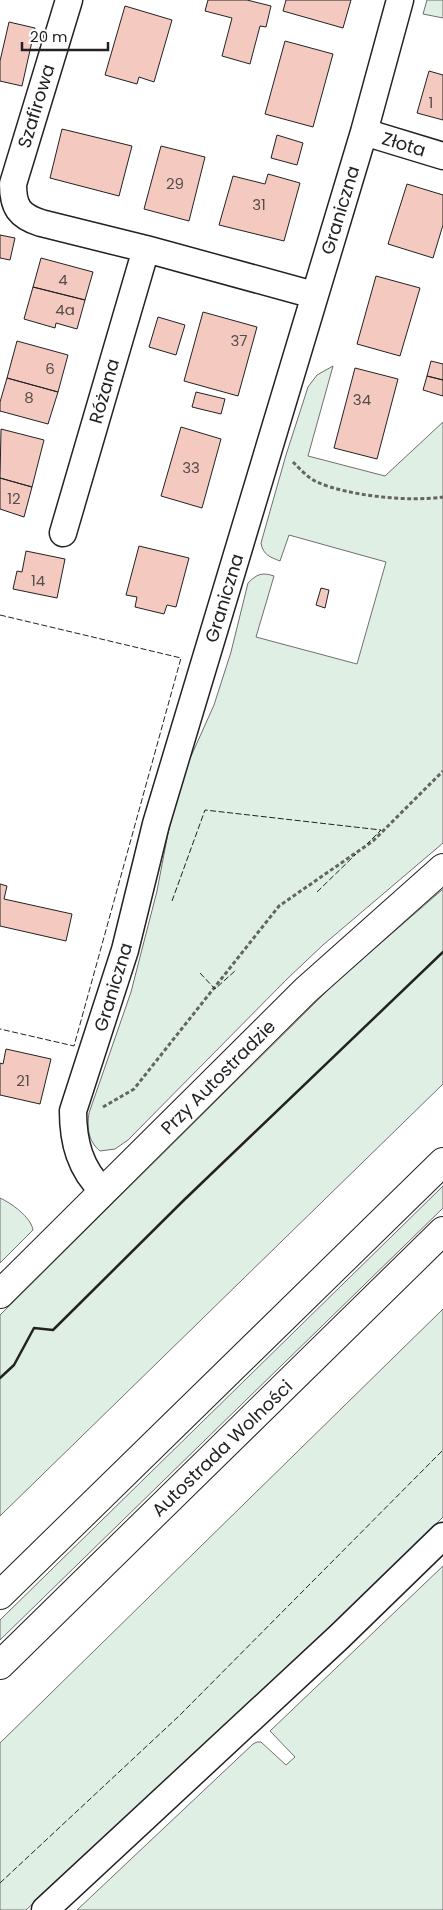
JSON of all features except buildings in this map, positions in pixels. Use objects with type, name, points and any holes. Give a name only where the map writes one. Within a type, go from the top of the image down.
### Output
[{"type":"main road","name":"Przy Autostradzie","points":[[0,1294],[306,990],[443,868]]},
{"type":"main road","points":[[0,1594],[443,1162]]},
{"type":"main road","name":"Autostrada Wolności","points":[[0,1665],[443,1230]]},
{"type":"street","name":"Szafirowa","points":[[68,0],[13,184],[13,196],[17,208],[27,218],[146,249]]},
{"type":"street","name":"Graniczna","points":[[103,1191],[86,1172],[80,1156],[73,1125],[73,1111],[125,950],[156,824],[364,132],[400,0]]},
{"type":"street","name":"Złota","points":[[364,132],[443,156]]},
{"type":"street","points":[[146,249],[314,296]]},
{"type":"street","name":"Różana","points":[[63,533],[146,249]]},
{"type":"street","points":[[45,1910],[435,1544]]},
{"type":"path","points":[[268,452],[289,458],[315,482],[346,492],[382,497],[443,497]]},
{"type":"path","points":[[73,1125],[134,1088],[279,906],[373,841],[443,772]]},
{"type":"green space","points":[[427,0],[443,0],[443,18],[423,14]]},
{"type":"green space","points":[[333,366],[308,456],[385,476],[443,422],[443,843],[323,945],[128,1140],[115,1149],[100,1151],[93,1143],[89,1134],[89,1113],[131,992],[157,891],[168,833],[181,784],[188,763],[214,705],[231,652],[248,583],[260,575],[274,576],[256,637],[357,664],[386,562],[289,535],[280,561],[265,553],[261,543],[308,387],[317,375]]},
{"type":"green space","points":[[443,889],[443,1084],[0,1516],[0,1315],[336,982]]},
{"type":"green space","points":[[443,1186],[443,1208],[0,1640],[0,1620]]},
{"type":"green space","points":[[0,1198],[25,1215],[33,1230],[0,1263]]},
{"type":"green space","points":[[443,1309],[443,1517],[339,1619],[26,1910],[0,1910],[0,1743]]},
{"type":"green space","points":[[443,1566],[443,1910],[77,1910],[253,1744],[261,1742],[286,1765],[295,1757],[270,1731]]},
{"type":"fence","points":[[0,615],[181,658],[74,1046],[0,1029]]},
{"type":"fence","points":[[172,901],[205,810],[381,830],[367,844]]},
{"type":"fence","points":[[317,892],[356,854]]},
{"type":"fence","points":[[200,973],[215,989],[236,970]]},
{"type":"fence","points":[[0,1883],[179,1716],[443,1450]]},
{"type":"wall","points":[[0,1378],[14,1365],[34,1328],[53,1330],[183,1201],[443,952]]}]
